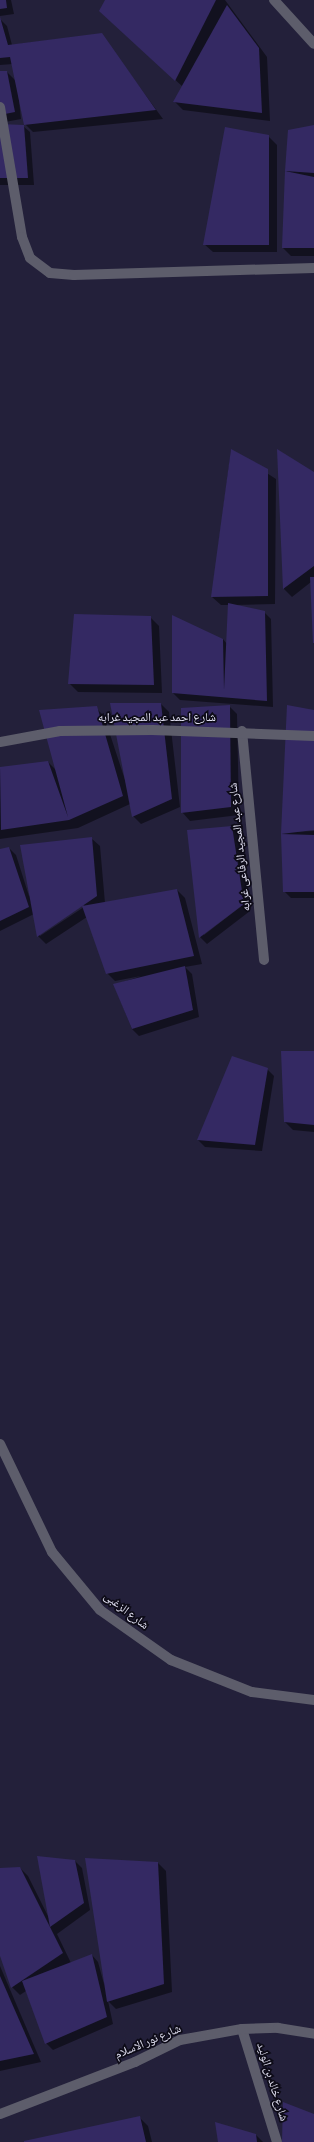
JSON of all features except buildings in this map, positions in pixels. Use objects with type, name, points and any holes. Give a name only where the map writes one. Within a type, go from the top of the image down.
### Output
[{"type":"street","points":[[274,0],[314,44]]},
{"type":"street","points":[[0,107],[22,238],[30,258],[50,273],[74,276],[314,268]]},
{"type":"street","name":"شارع احمد عبد المجيد غرابه","points":[[0,742],[60,732],[242,732],[314,736]]},
{"type":"street","name":"شارع عبد المجيد الرفاعى غرابه","points":[[242,732],[264,960]]},
{"type":"street","name":"شارع الزغبى","points":[[0,1444],[52,1552],[100,1610],[170,1660],[252,1692],[314,1700]]},
{"type":"street","name":"شارع نور الاسلام","points":[[0,2114],[135,2062],[180,2040],[242,2029],[278,2028],[314,2034]]},
{"type":"street","name":"شارع خالد بن الوليد","points":[[242,2029],[277,2142]]}]
